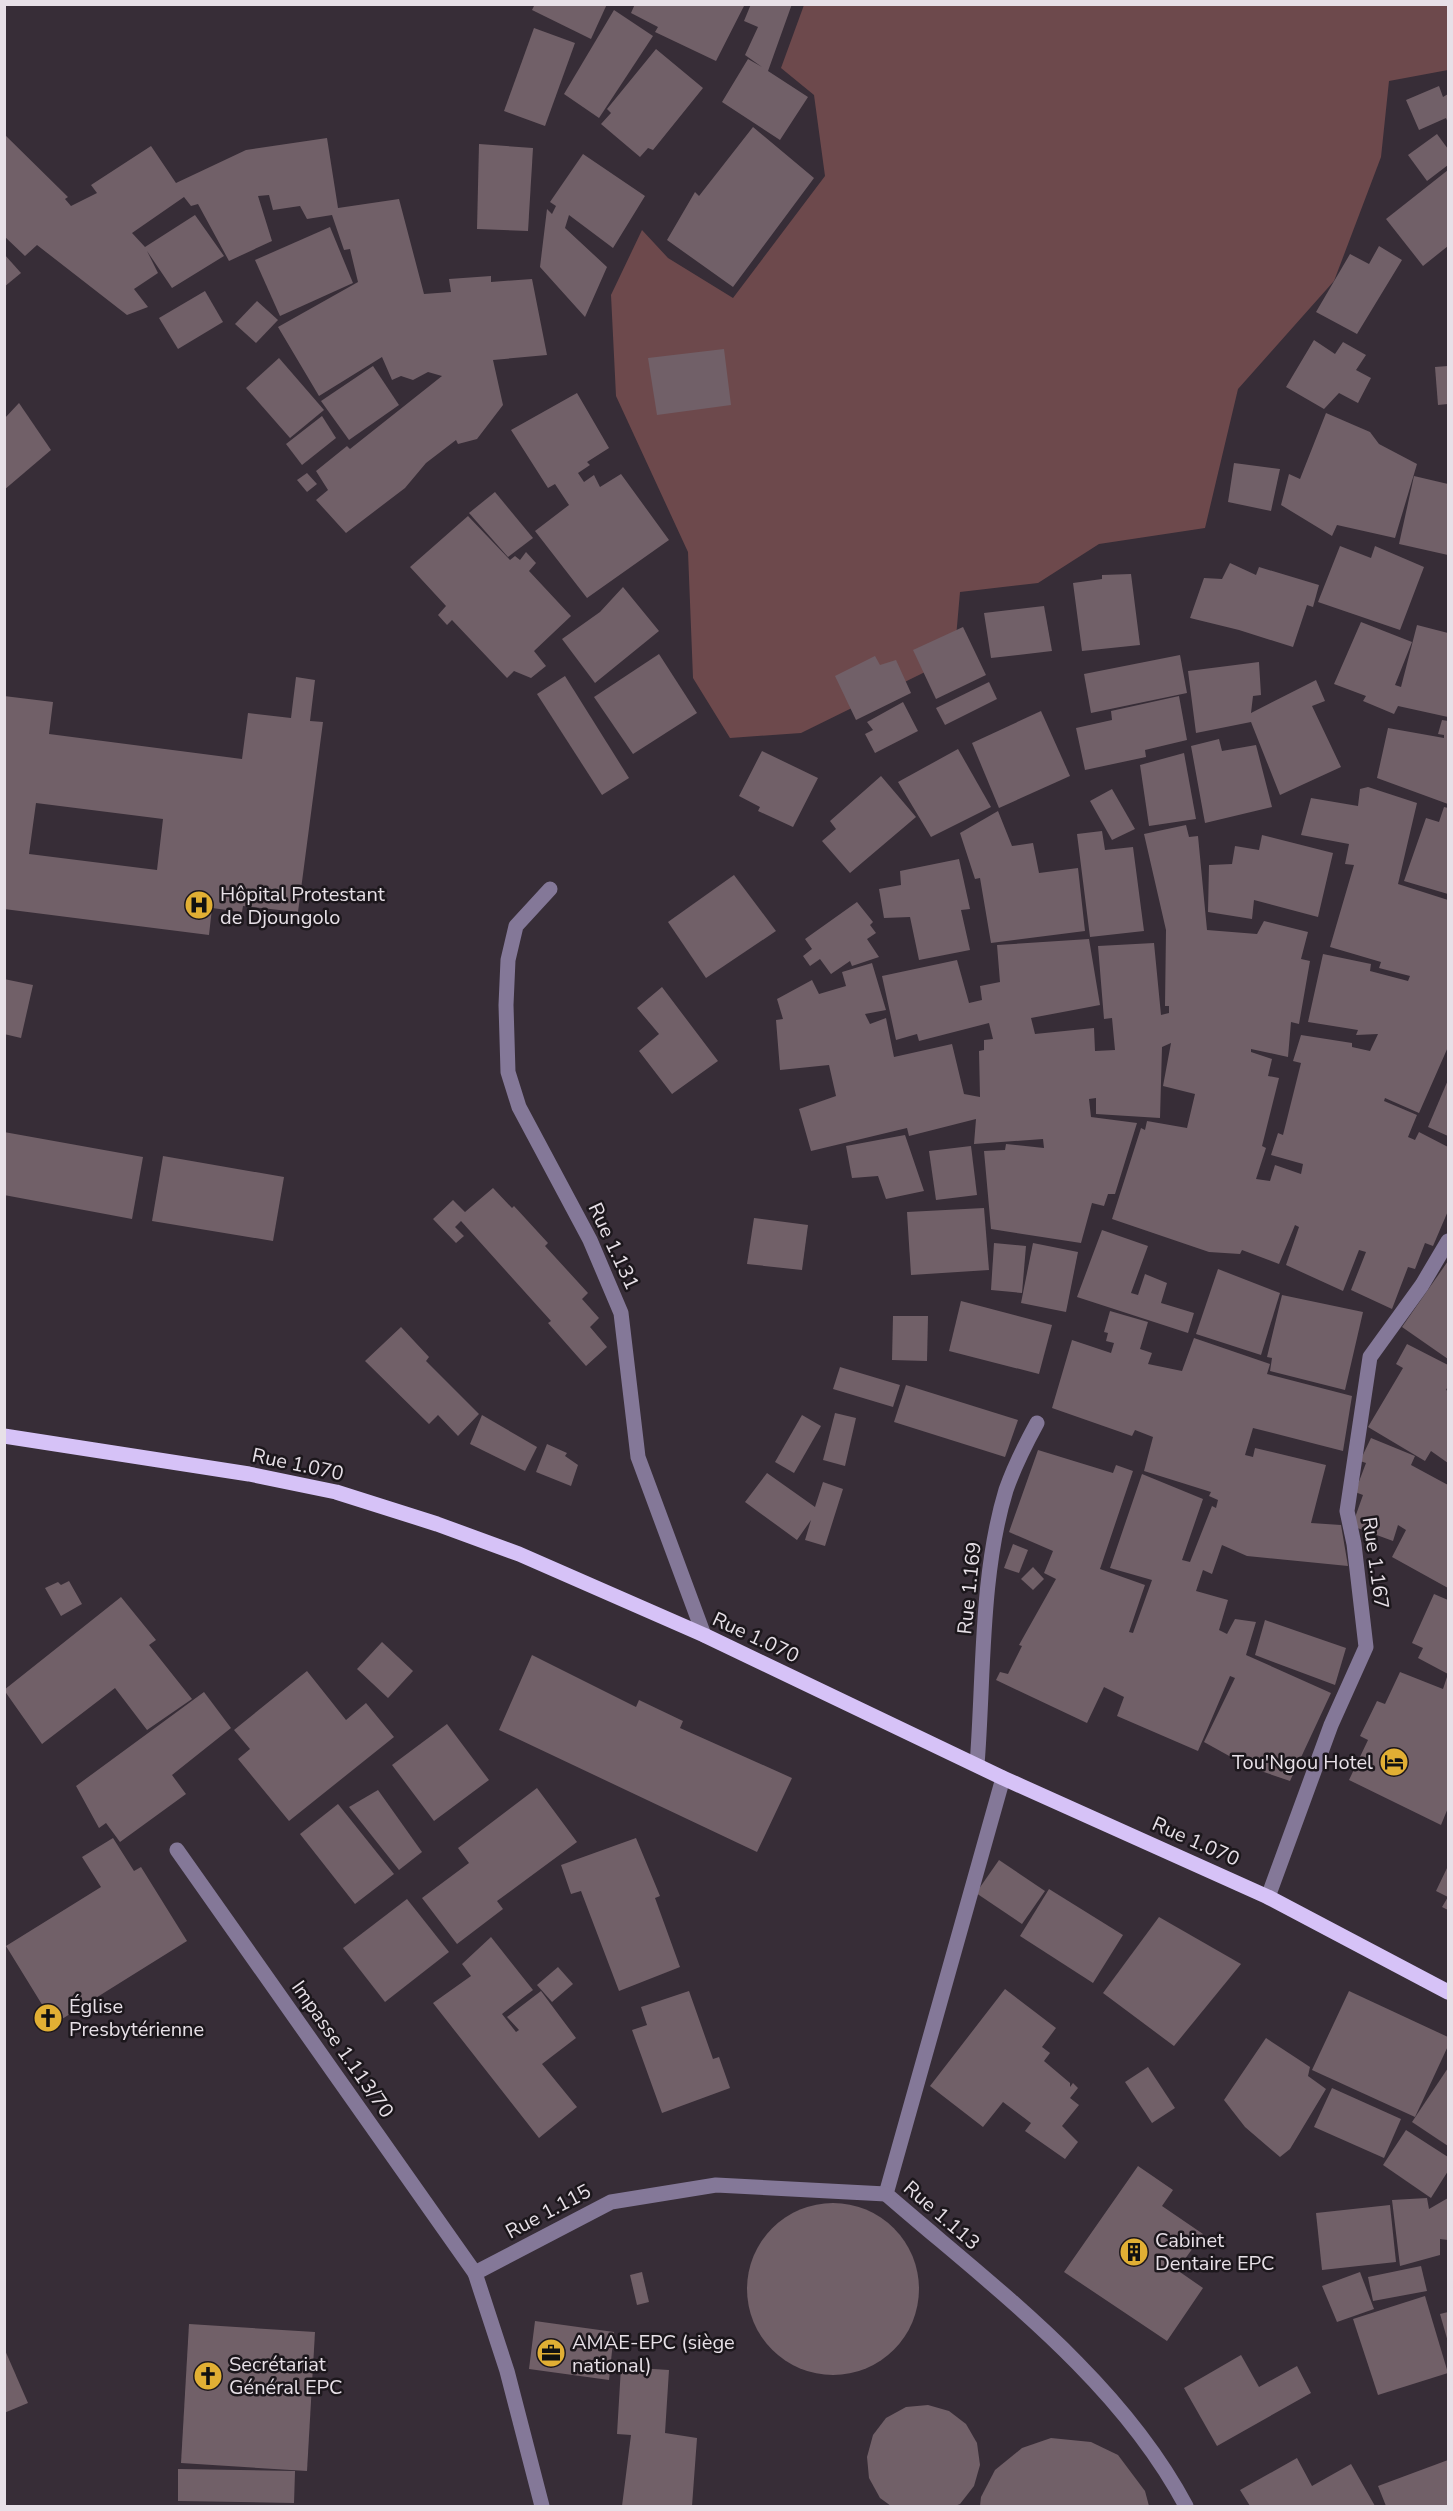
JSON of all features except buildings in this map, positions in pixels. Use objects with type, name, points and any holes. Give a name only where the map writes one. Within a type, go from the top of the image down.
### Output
[{"type":"main road","name":"Rue 1.070","points":[[4,1436],[249,1474],[336,1492],[437,1524],[519,1554],[704,1635],[1004,1778],[1268,1897],[1449,1992]]},
{"type":"street","name":"Rue 1.131","points":[[550,890],[516,926],[508,960],[506,1005],[508,1072],[519,1107],[590,1240],[621,1313],[638,1457],[704,1635]]},
{"type":"street","name":"Rue 1.167","points":[[1268,1897],[1330,1725],[1366,1647],[1354,1544],[1347,1510],[1370,1358],[1422,1285],[1449,1241]]},
{"type":"street","name":"Rue 1.169","points":[[977,1765],[988,1593],[999,1515],[1020,1456],[1037,1423]]},
{"type":"street","name":"Rue 1.113","points":[[1004,1778],[886,2194],[1051,2338],[1114,2405],[1171,2478],[1186,2506]]},
{"type":"street","name":"Impasse 1.113/70","points":[[177,1850],[475,2273]]},
{"type":"street","name":"Rue 1.115","points":[[475,2273],[611,2202],[716,2186],[886,2194]]},
{"type":"street","points":[[475,2273],[507,2371],[542,2506]]},
{"type":"shaded area","points":[[804,5],[1448,5],[1448,70],[1389,81],[1381,157],[1334,281],[1238,389],[1205,528],[1099,544],[1038,583],[960,592],[955,649],[925,672],[801,733],[730,738],[693,678],[688,552],[616,396],[611,295],[642,230],[668,258],[733,298],[825,176],[814,95],[781,68]]},
{"type":"place","name":"Hôpital Protestant de Djoungolo","points":[[199,905]]},
{"type":"place","name":"Tou'Ngou Hotel","points":[[1394,1762]]},
{"type":"place","name":"Église Presbytérienne","points":[[48,2018]]},
{"type":"place","name":"Cabinet Dentaire EPC","points":[[1134,2252]]},
{"type":"place","name":"AMAE-EPC (siège national)","points":[[551,2353]]},
{"type":"place","name":"Secrétariat Général EPC","points":[[208,2376]]}]
